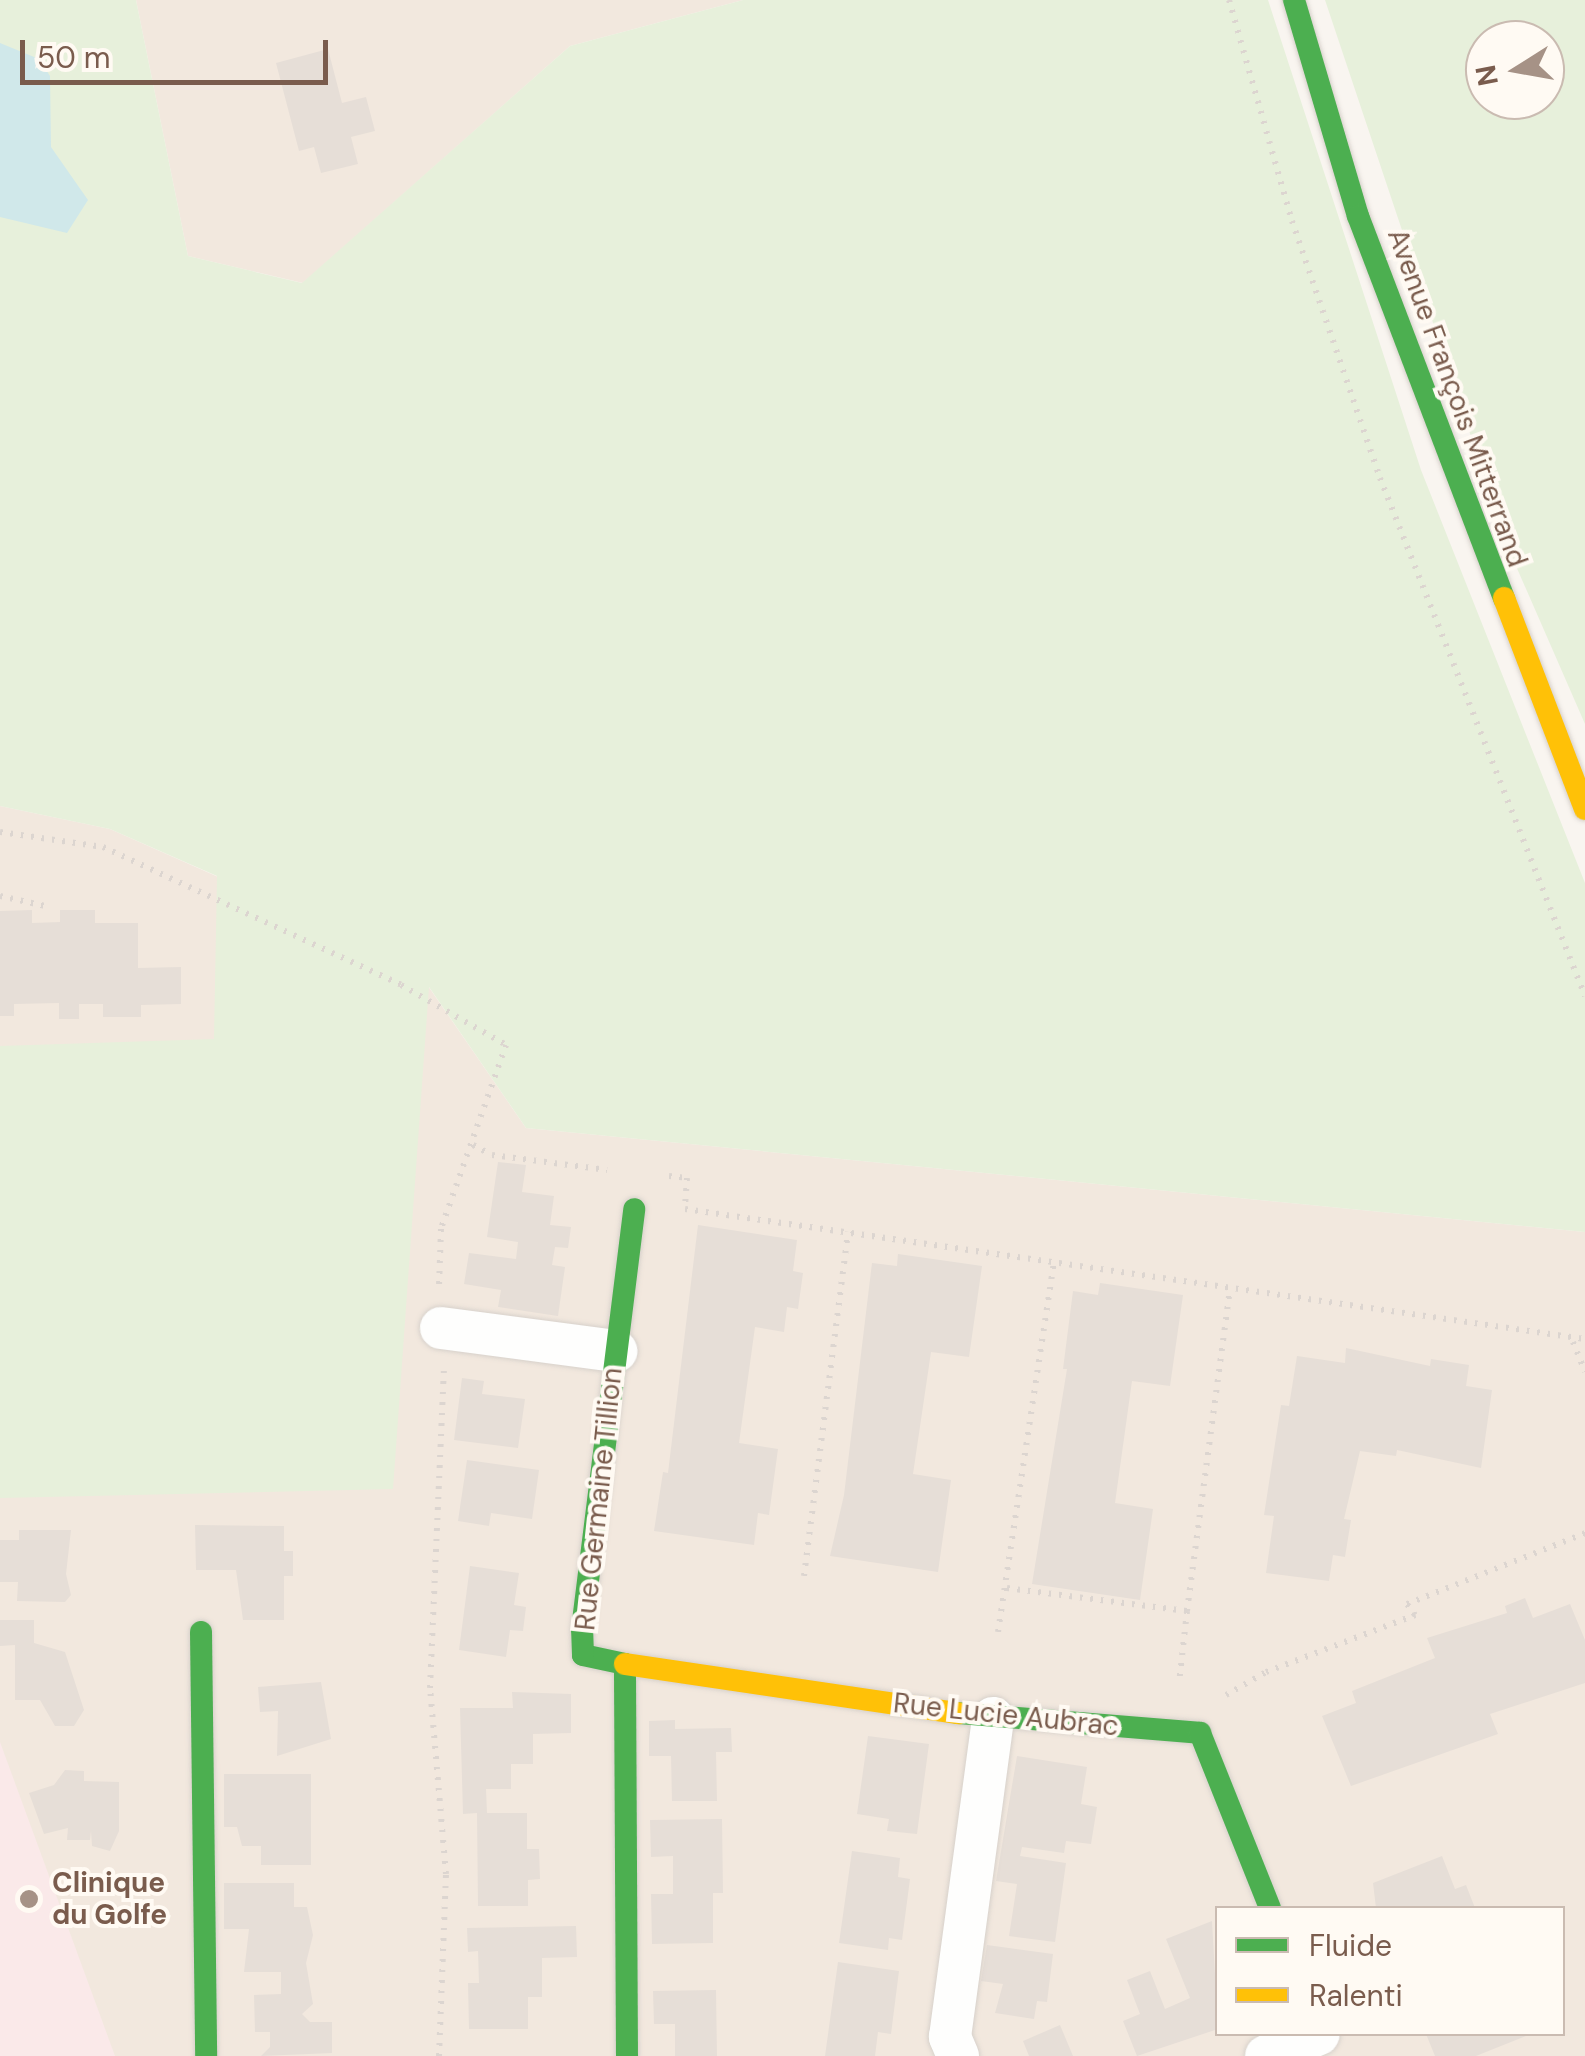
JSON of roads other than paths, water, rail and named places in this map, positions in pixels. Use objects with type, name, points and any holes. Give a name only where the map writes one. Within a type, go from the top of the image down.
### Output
[{"type":"street","name":"Avenue François Mitterrand","points":[[1294,0],[1358,216],[1585,809]]},
{"type":"street","name":"Rue Germaine Tillion","points":[[628,2056],[625,1664],[583,1655],[634,1209]]},
{"type":"street","points":[[441,1328],[616,1351]]},
{"type":"street","points":[[201,1632],[206,2056]]},
{"type":"street","name":"Rue Lucie Aubrac","points":[[625,1664],[994,1718],[1200,1733],[1269,1906]]},
{"type":"street","points":[[958,2056],[950,2037],[994,1718]]},
{"type":"street","points":[[1266,2056],[1315,2036]]},
{"type":"water","points":[[0,43],[39,59],[50,76],[51,147],[88,200],[67,233],[0,217]]},
{"type":"place","name":"Clinique du Golfe","points":[[29,1899]]}]
